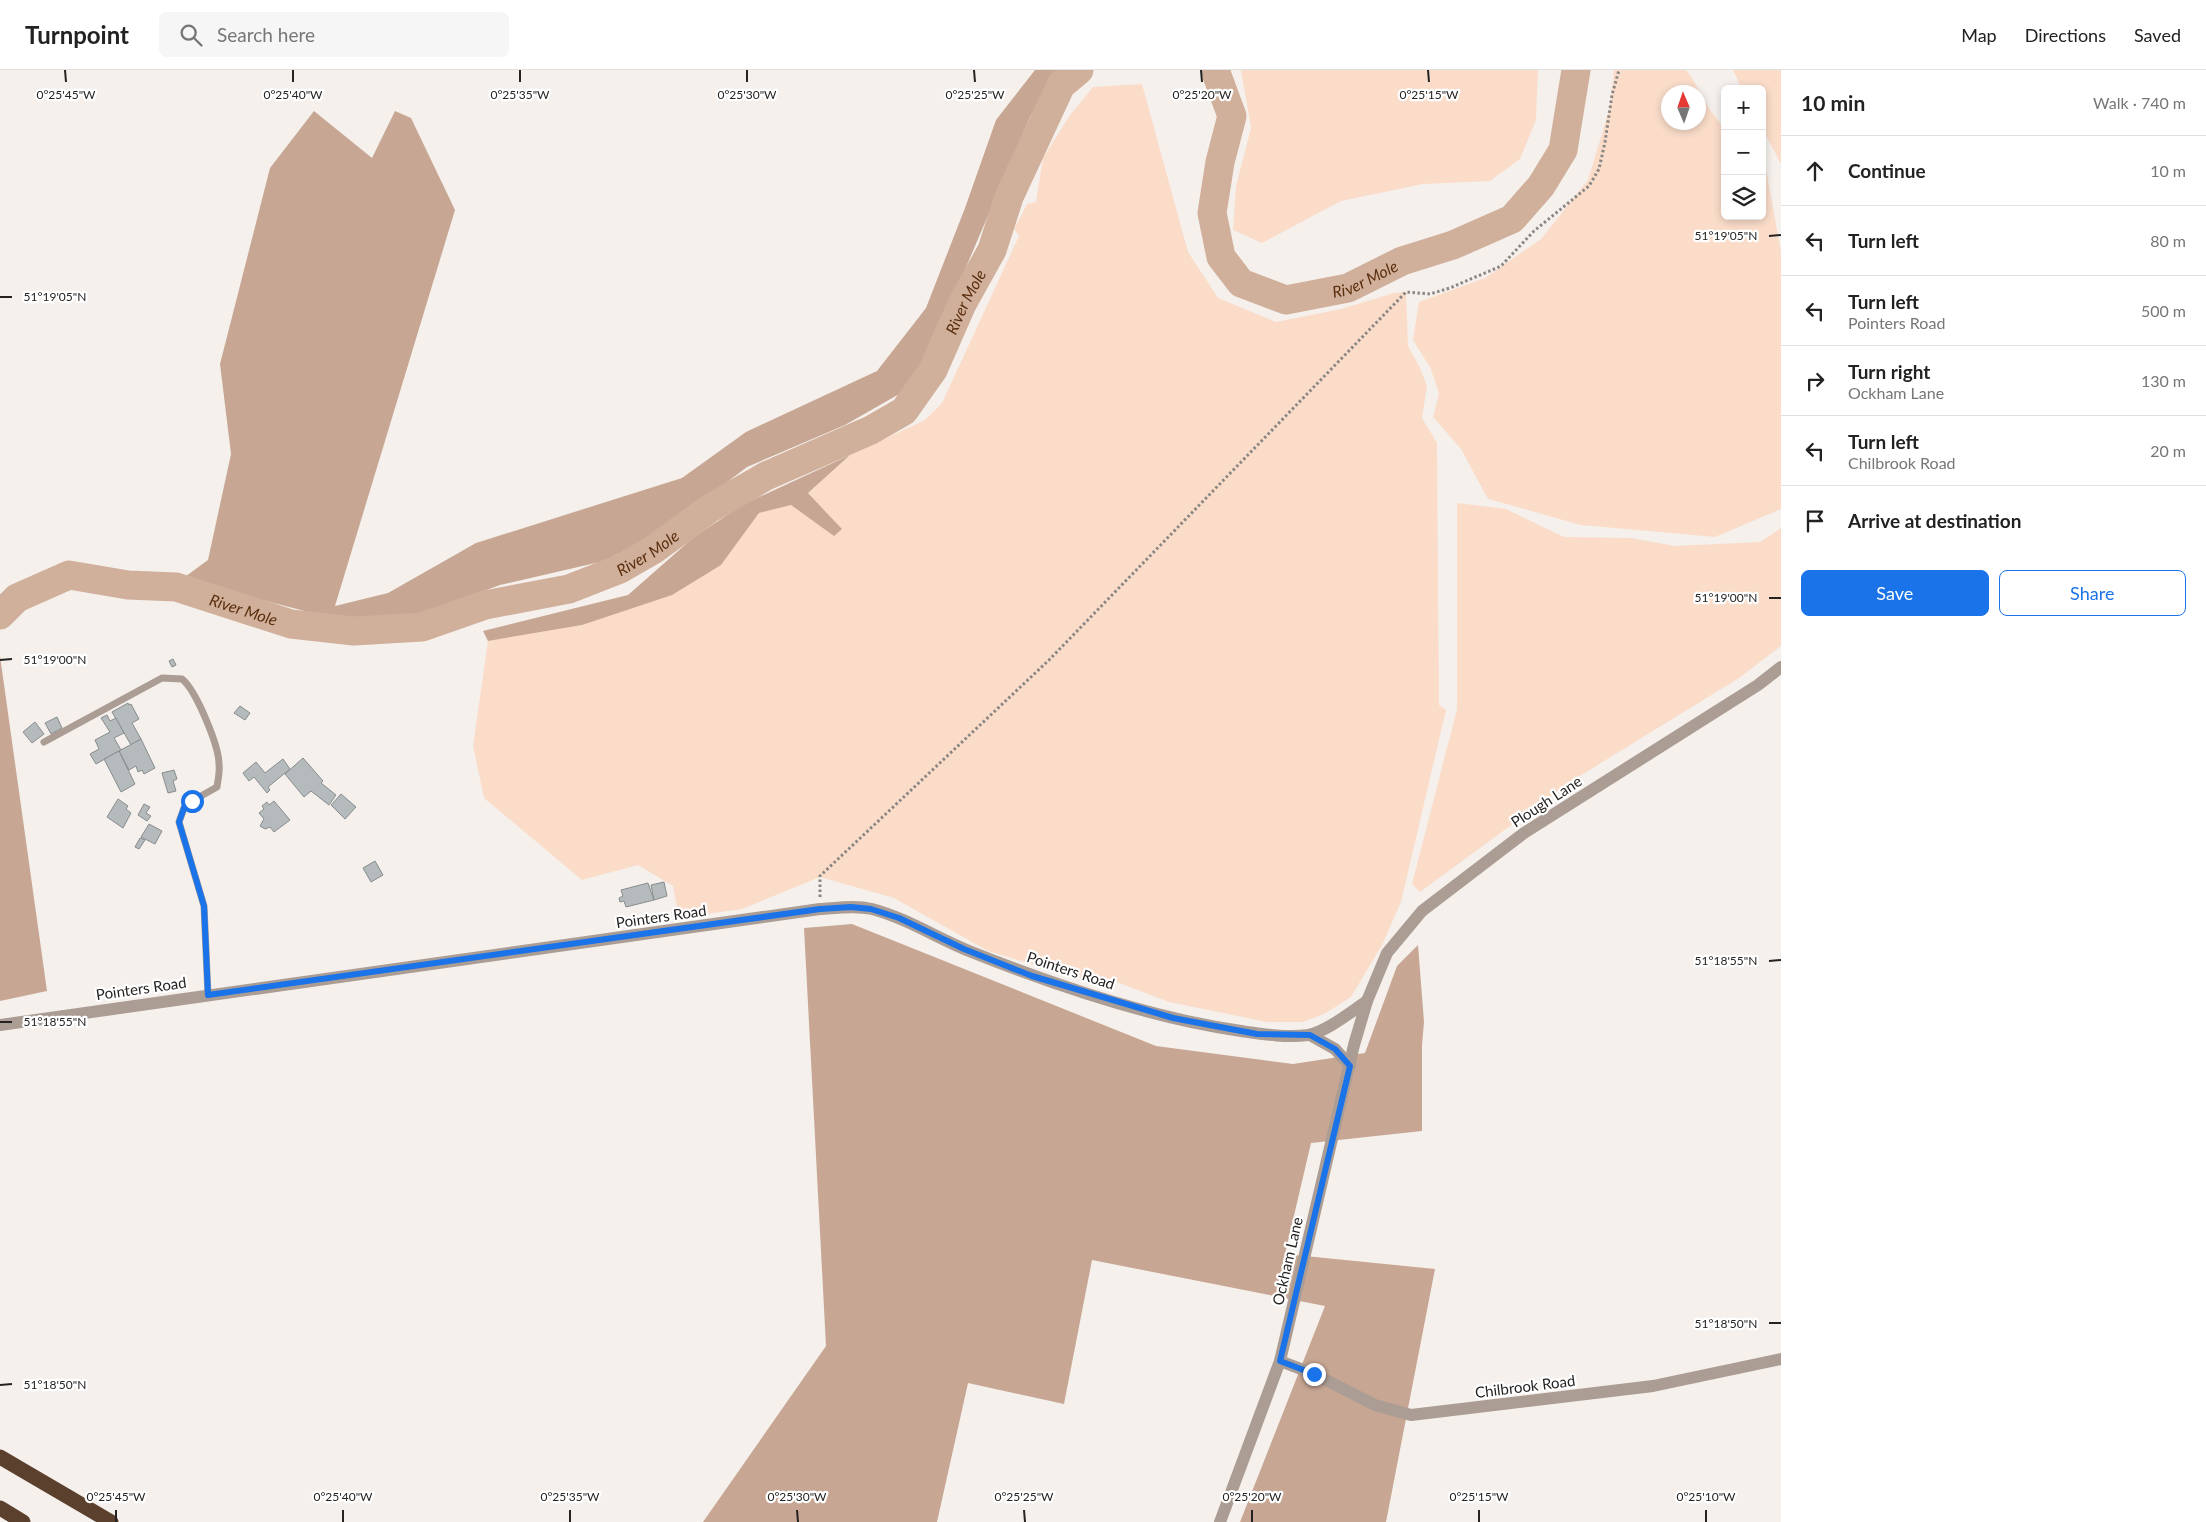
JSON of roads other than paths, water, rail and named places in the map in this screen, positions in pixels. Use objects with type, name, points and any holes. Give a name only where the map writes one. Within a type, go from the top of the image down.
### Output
[{"type":"highway","points":[[0,1457],[111,1522]]},
{"type":"highway","points":[[0,1508],[24,1522]]},
{"type":"street","name":"Plough Lane","points":[[1367,1001],[1387,953],[1422,910],[1524,833],[1758,685],[1781,667]]},
{"type":"street","name":"Pointers Road","points":[[0,1025],[820,909],[851,907],[871,909],[899,918],[964,949],[1032,976],[1173,1018],[1257,1034],[1310,1035],[1329,1026],[1367,1001]]},
{"type":"street","name":"Ockham Lane","points":[[1220,1522],[1280,1361],[1367,1001]]},
{"type":"street","name":"Pointers Road","points":[[1310,1035],[1335,1049],[1350,1066]]},
{"type":"street","name":"Chilbrook Road","points":[[1280,1361],[1314,1374],[1375,1405],[1411,1415],[1653,1386],[1781,1359]]},
{"type":"lane","points":[[44,742],[162,678],[182,679],[192,688],[220,763],[217,787],[192,801],[184,808],[179,822],[204,906],[208,995]]},
{"type":"waterway","name":"River Mole","points":[[0,615],[17,598],[69,575],[128,585],[176,587],[291,624],[354,631],[422,627],[485,605],[569,589],[620,569],[653,550],[709,509],[766,476],[871,430],[904,411],[933,370],[962,304],[992,250],[1009,197],[1061,85],[1079,70]]},
{"type":"waterway","name":"River Mole","points":[[1215,70],[1232,116],[1220,162],[1212,213],[1221,257],[1241,283],[1286,300],[1348,288],[1402,261],[1453,245],[1512,219],[1541,186],[1563,150],[1576,70]]}]
